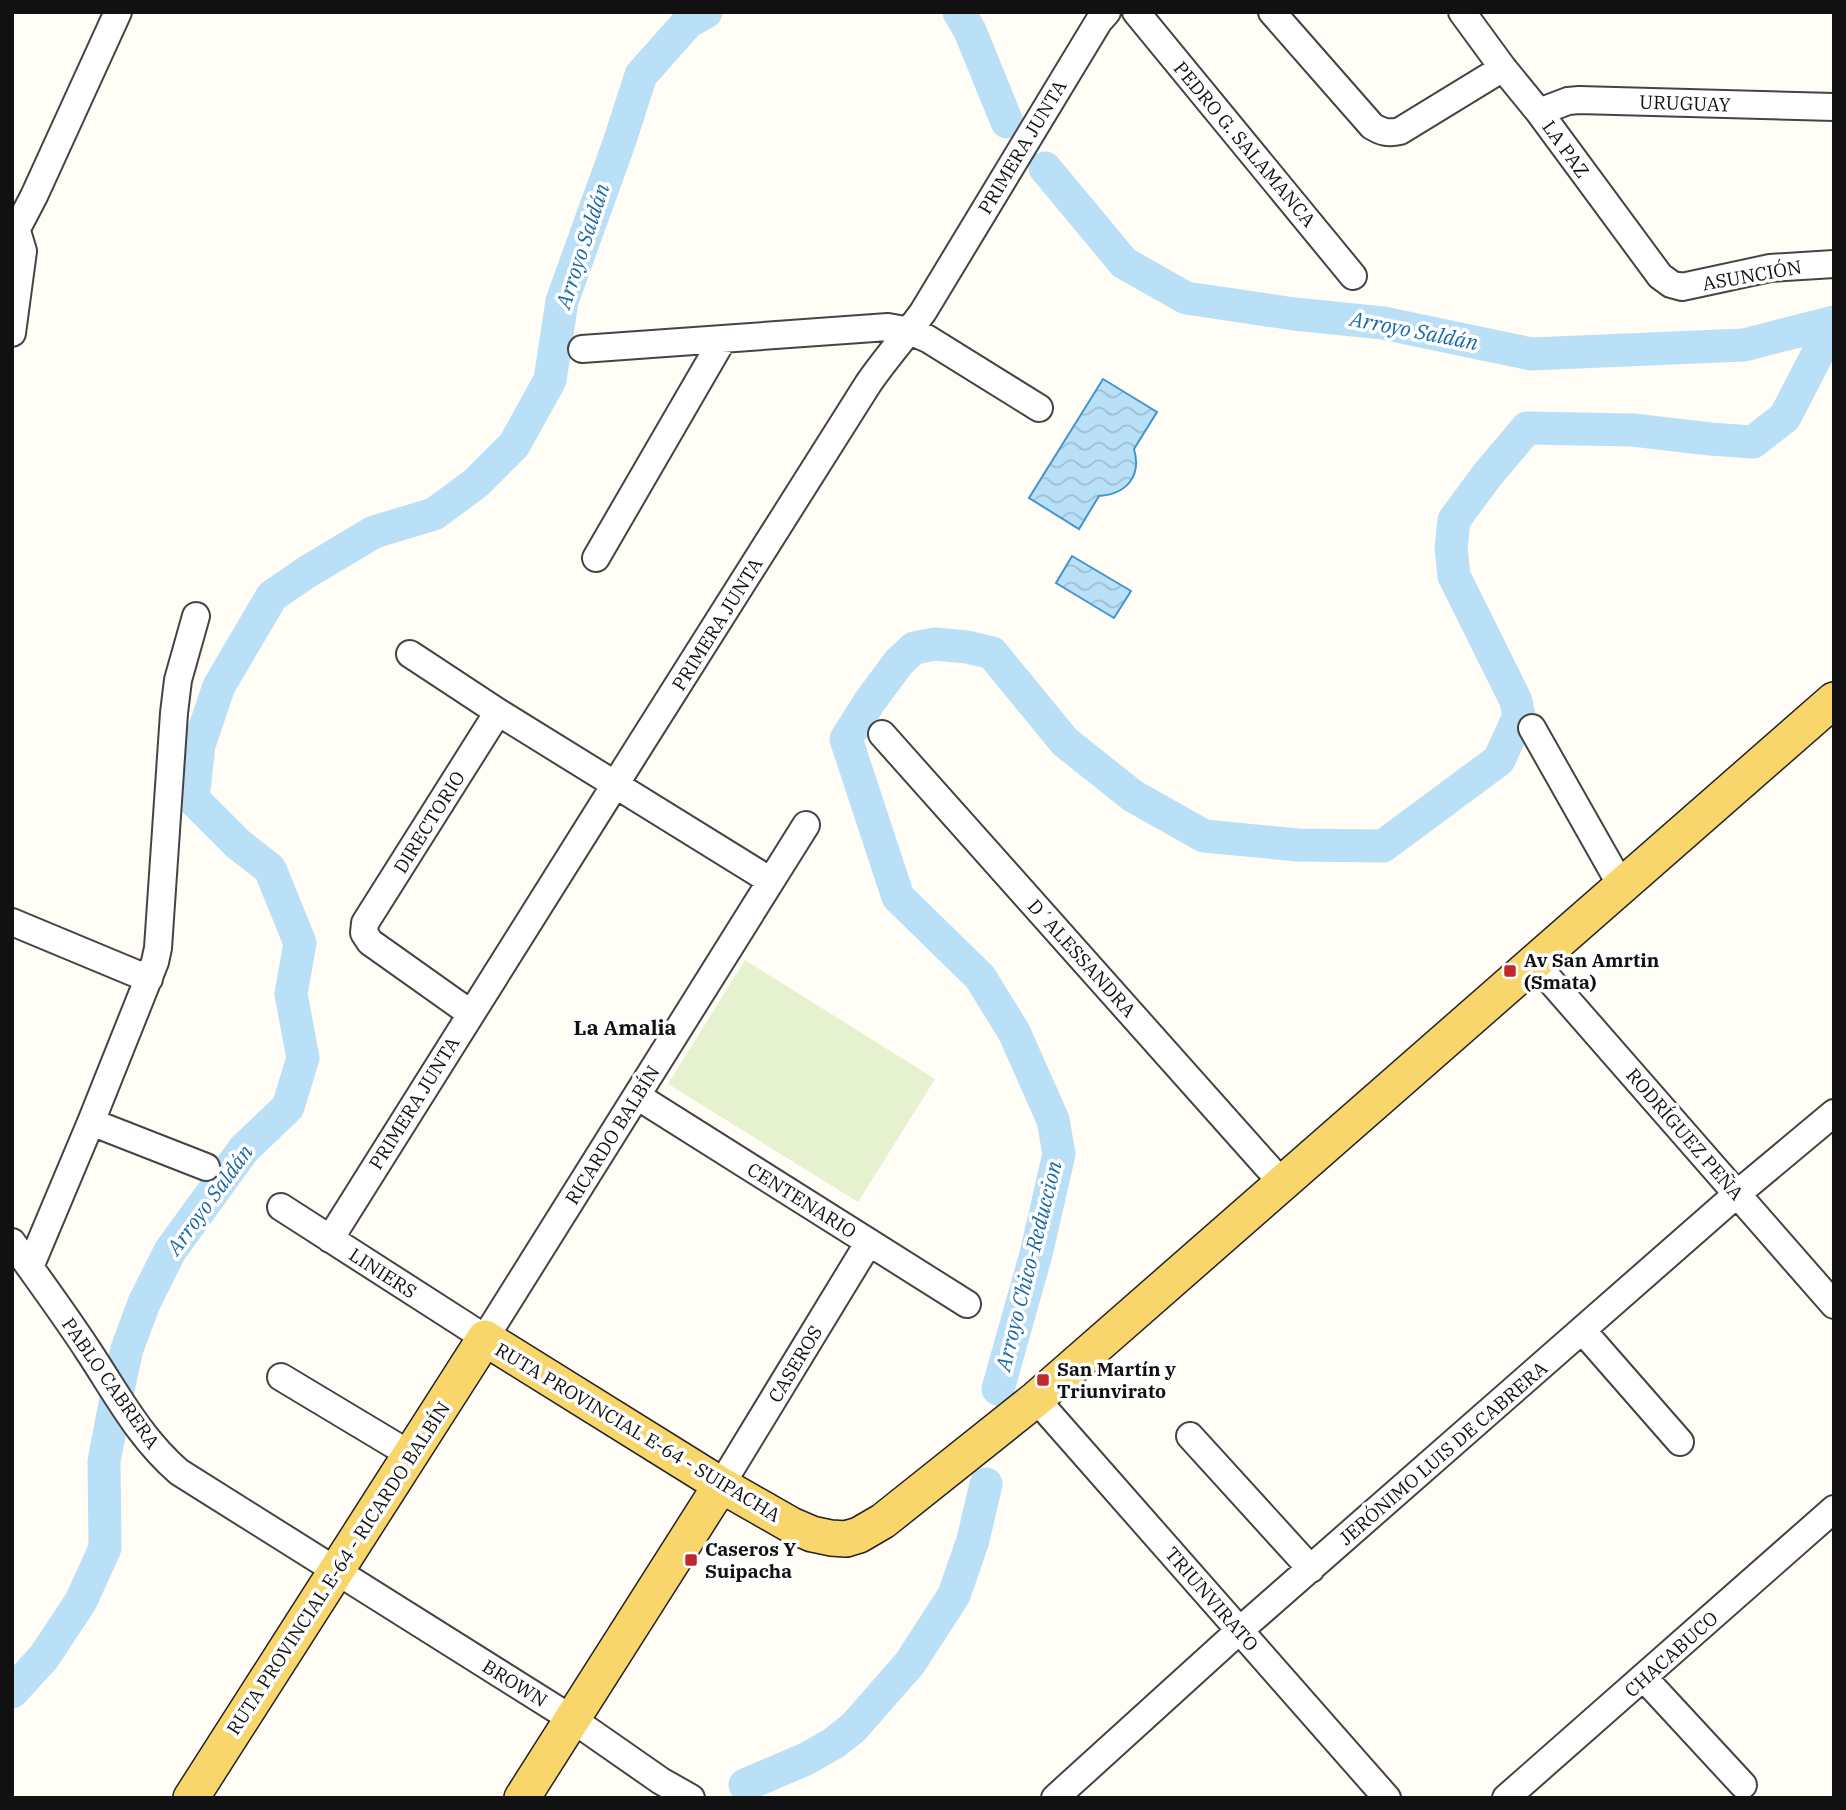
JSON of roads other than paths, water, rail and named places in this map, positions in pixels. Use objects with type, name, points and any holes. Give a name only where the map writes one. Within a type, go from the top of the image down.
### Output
[{"type":"main road","name":"RUTA PROVINCIAL E-64 - SUIPACHA","points":[[485,1338],[721,1485],[791,1525],[831,1538],[846,1539],[859,1535],[883,1521],[1037,1399],[1834,700]]},
{"type":"main road","name":"RUTA PROVINCIAL E-64 - RICARDO BALBÍN","points":[[191,1798],[485,1338]]},
{"type":"main road","points":[[522,1798],[721,1485]]},
{"type":"street","points":[[12,333],[23,251],[14,235],[118,12]]},
{"type":"street","name":"PRIMERA JUNTA","points":[[331,1239],[470,1013],[868,384],[923,312],[1098,21],[1107,12]]},
{"type":"street","name":"PEDRO G. SALAMANCA","points":[[1136,12],[1353,276]]},
{"type":"street","points":[[1272,12],[1372,126],[1382,132],[1400,131],[1503,68]]},
{"type":"street","name":"LA PAZ","points":[[1462,12],[1660,276],[1671,284]]},
{"type":"street","name":"URUGUAY","points":[[1539,112],[1579,100],[1834,107]]},
{"type":"street","name":"ASUNCIÓN","points":[[1671,284],[1682,287],[1770,268],[1834,264]]},
{"type":"street","points":[[582,349],[888,327],[910,331],[928,339],[1039,408]]},
{"type":"street","points":[[596,558],[723,339]]},
{"type":"street","points":[[30,1267],[149,979],[158,948],[178,680],[196,616]]},
{"type":"street","points":[[410,654],[498,712],[771,881]]},
{"type":"street","name":"DIRECTORIO","points":[[470,1013],[370,942],[364,933],[365,923],[498,712]]},
{"type":"street","points":[[1532,728],[1622,887]]},
{"type":"street","name":"D´ALESSANDRA","points":[[881,734],[1282,1183]]},
{"type":"street","name":"RICARDO BALBÍN","points":[[485,1338],[806,825]]},
{"type":"street","points":[[12,922],[149,979]]},
{"type":"street","name":"RODRÍGUEZ PEÑA","points":[[1535,963],[1834,1305]]},
{"type":"street","name":"CENTENARIO","points":[[637,1096],[967,1304]]},
{"type":"street","name":"JERÓNIMO LUIS DE CABRERA","points":[[1055,1798],[1240,1630],[1737,1194],[1834,1113]]},
{"type":"street","points":[[91,1122],[206,1167]]},
{"type":"street","name":"LINIERS","points":[[281,1207],[485,1338]]},
{"type":"street","name":"PABLO CABRERA","points":[[12,1242],[89,1352],[134,1424],[161,1456],[179,1472],[336,1571]]},
{"type":"street","name":"CASEROS","points":[[721,1485],[869,1242]]},
{"type":"street","points":[[1582,1330],[1679,1441]]},
{"type":"street","points":[[281,1377],[411,1455]]},
{"type":"street","name":"TRIUNVIRATO","points":[[1037,1399],[1387,1798]]},
{"type":"street","points":[[1190,1436],[1311,1569]]},
{"type":"street","name":"CHACABUCO","points":[[1506,1798],[1834,1509]]},
{"type":"street","name":"BROWN","points":[[336,1571],[572,1719],[661,1781],[691,1798]]},
{"type":"street","points":[[1644,1678],[1743,1785]]},
{"type":"water","points":[[1103,379],[1157,412],[1134,449],[1136,468],[1130,482],[1117,492],[1099,496],[1079,529],[1029,498]]},
{"type":"water","points":[[1072,556],[1131,591],[1114,618],[1056,583]]},
{"type":"waterway","name":"Arroyo Saldán","points":[[12,1692],[44,1657],[81,1601],[105,1548],[104,1461],[127,1349],[144,1303],[170,1251],[244,1149],[288,1107],[303,1058],[291,994],[300,943],[270,869],[238,844],[193,799],[199,745],[219,686],[272,596],[374,532],[434,514],[476,483],[514,445],[550,380],[562,301],[641,75],[688,22],[706,12]]},
{"type":"waterway","name":"Arroyo Saldán","points":[[959,12],[970,31],[1007,122]]},
{"type":"waterway","name":"Arroyo Saldán","points":[[1045,168],[1124,263],[1186,298],[1294,314],[1383,323],[1531,354],[1744,345],[1834,322]]},
{"type":"waterway","name":"Arroyo Chico-Reduccion","points":[[998,1389],[1036,1254],[1059,1154],[1053,1120],[1014,1032],[980,977],[898,897],[846,739],[899,662],[914,648],[935,644],[992,653],[1065,742],[1133,796],[1204,836],[1298,845],[1383,846],[1499,760],[1519,716],[1516,701],[1454,576],[1451,548],[1454,520],[1527,428],[1633,430],[1753,442],[1785,417],[1834,322]]},
{"type":"waterway","name":"Arroyo Chico-Reduccion","points":[[745,1785],[806,1759],[834,1743],[854,1727],[910,1663],[954,1595],[973,1540],[986,1484]]},
{"type":"place","name":"Av San Amrtin (Smata)","points":[[1510,971]]},
{"type":"place","name":"San Martín y Triunvirato","points":[[1043,1380]]},
{"type":"place","name":"Caseros Y Suipacha","points":[[691,1560]]},
{"type":"district","name":"La Amalia","points":[[625,1028]]}]
